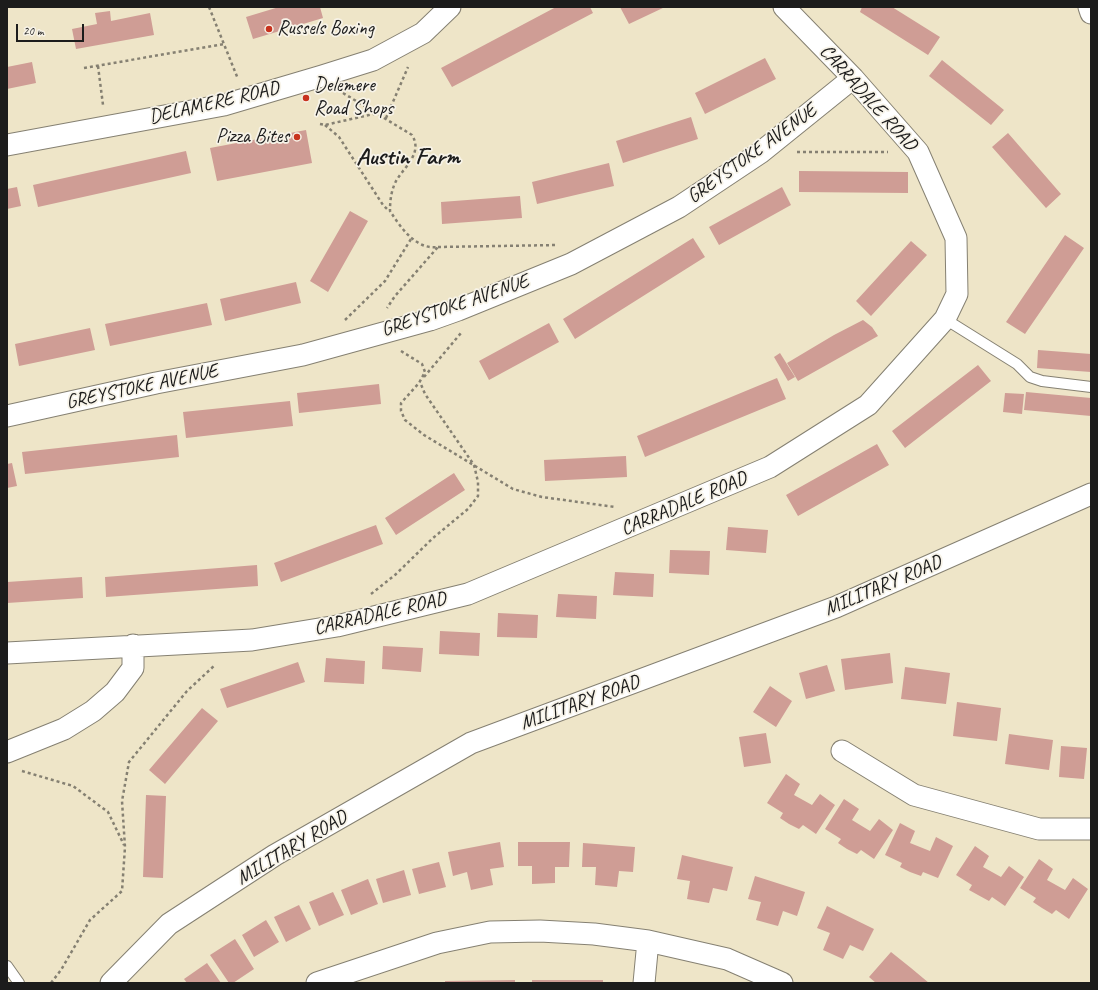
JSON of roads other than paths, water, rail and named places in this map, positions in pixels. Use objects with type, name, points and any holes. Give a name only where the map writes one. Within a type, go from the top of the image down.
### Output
[{"type":"street","name":"DELAMERE ROAD","points":[[7,145],[224,105],[373,60],[423,33],[450,7]]},
{"type":"street","name":"CARRADALE ROAD","points":[[7,653],[133,645],[218,643],[252,640],[337,626],[468,594],[770,467],[868,405],[945,319],[957,294],[956,238],[918,152],[853,78],[784,7]]},
{"type":"street","points":[[1089,7],[1091,13]]},
{"type":"street","name":"GREYSTOKE AVENUE","points":[[7,416],[156,383],[303,355],[430,320],[458,310],[577,261],[679,207],[760,153],[853,78]]},
{"type":"street","name":"MILITARY ROAD","points":[[111,983],[169,924],[275,855],[471,743],[836,607],[1091,494]]},
{"type":"street","points":[[11,761],[99,706],[115,692],[133,668],[133,645]]},
{"type":"street","points":[[842,751],[914,795],[1039,829],[1091,829]]},
{"type":"street","points":[[316,983],[437,943],[490,932],[540,931],[594,934],[648,940],[727,959],[782,983]]},
{"type":"street","points":[[644,983],[648,940]]},
{"type":"lane","points":[[945,319],[1017,364],[1030,377],[1042,381],[1091,387]]},
{"type":"lane","points":[[7,966],[19,983]]},
{"type":"place","name":"Russels Boxing","points":[[269,29]]},
{"type":"place","name":"Delemere Road Shops","points":[[306,98]]},
{"type":"place","name":"Pizza Bites","points":[[297,137]]},
{"type":"district","name":"Austin Farm","points":[[408,158]]}]
